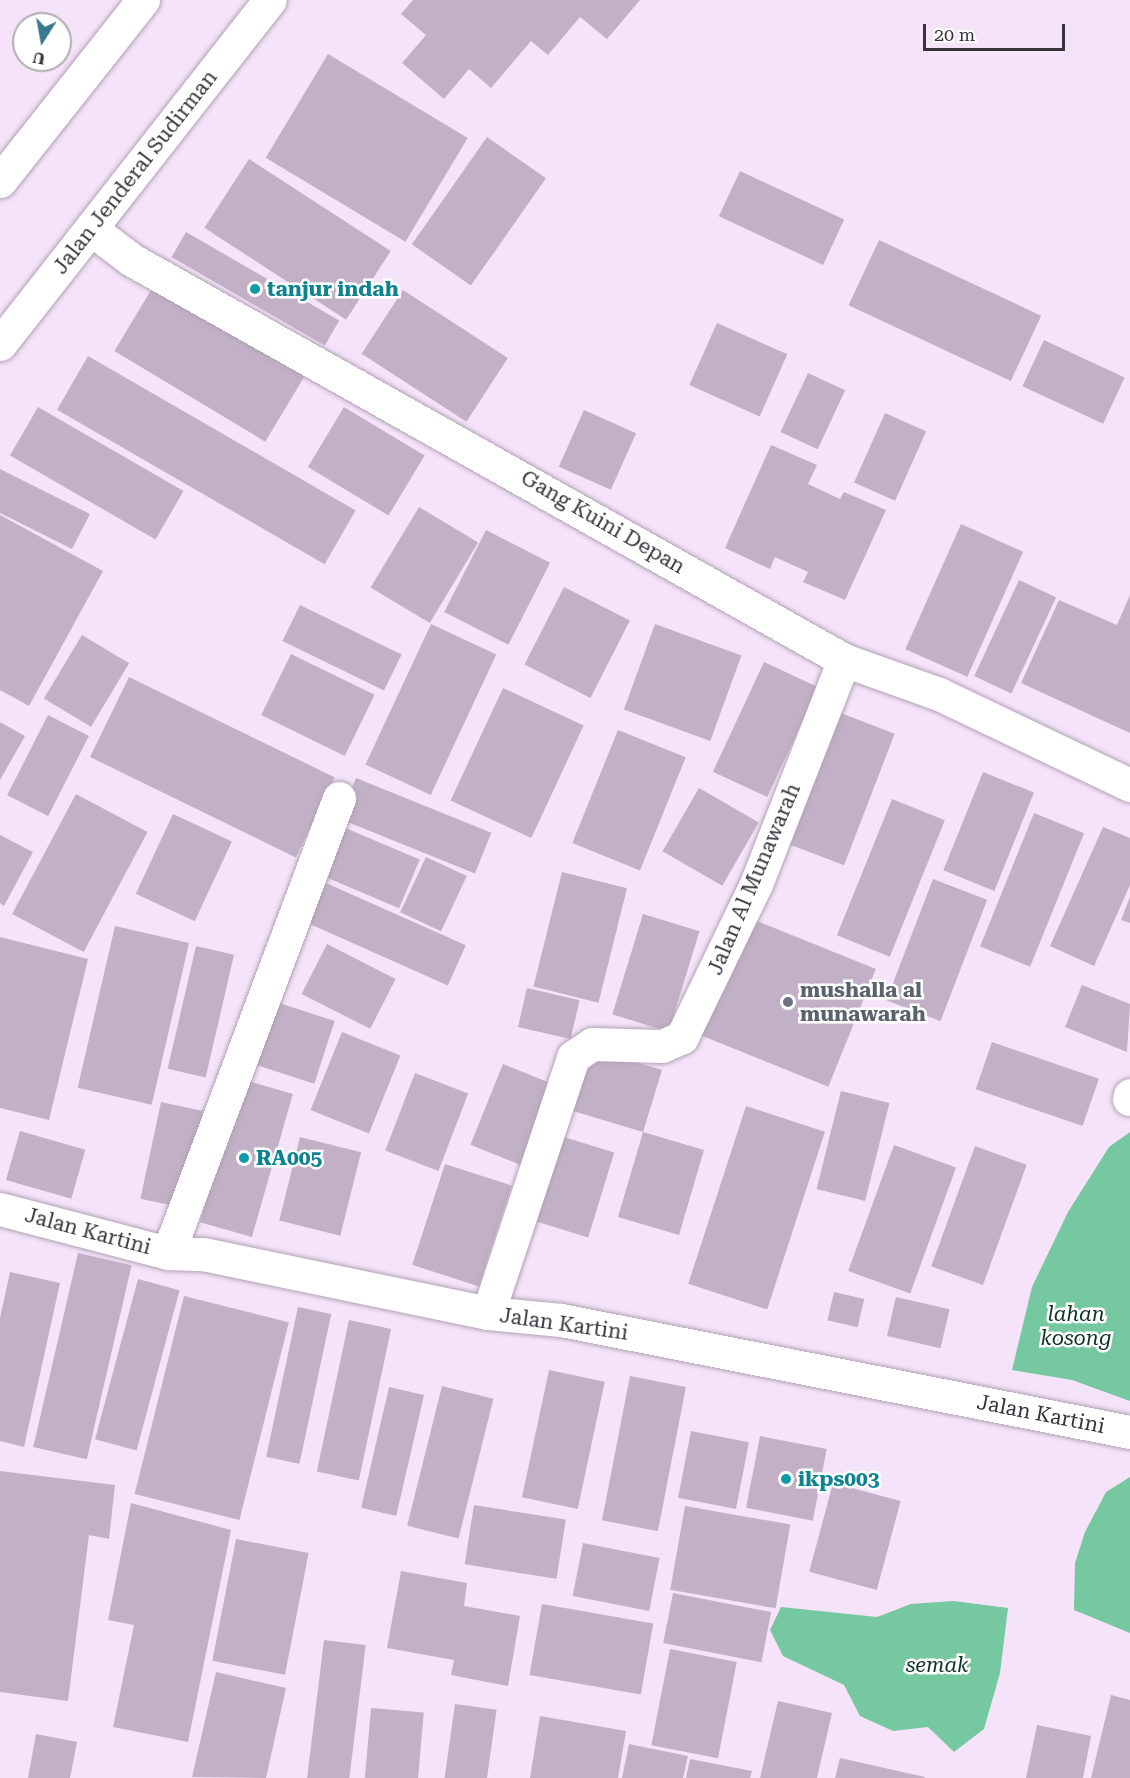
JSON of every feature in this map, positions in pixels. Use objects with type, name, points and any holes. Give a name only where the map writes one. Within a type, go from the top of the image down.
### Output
[{"type":"street","points":[[0,182],[142,0]]},
{"type":"street","name":"Jalan Jenderal Sudirman","points":[[0,344],[270,0]]},
{"type":"street","name":"Gang Kuini Depan","points":[[91,229],[132,260],[844,660],[939,694],[1130,785]]},
{"type":"street","name":"Jalan Al Munawarah","points":[[488,1313],[573,1057],[592,1044],[662,1046],[682,1036],[756,884],[844,660]]},
{"type":"street","points":[[168,1253],[339,798]]},
{"type":"street","name":"Jalan Kartini","points":[[0,1209],[168,1253],[203,1254],[488,1313],[561,1320],[1130,1432]]},
{"type":"green space","name":"lahan kosong","points":[[1130,1132],[1130,1401],[1072,1380],[1012,1370],[1032,1287],[1068,1212],[1109,1147]]},
{"type":"green space","points":[[1130,1477],[1130,1633],[1074,1610],[1075,1563],[1085,1532],[1106,1492]]},
{"type":"green space","name":"semak","points":[[953,1601],[1008,1608],[1000,1673],[984,1729],[954,1752],[928,1727],[893,1731],[860,1716],[844,1685],[783,1656],[770,1630],[781,1607],[877,1617],[911,1604]]},
{"type":"building","points":[[413,0],[640,0],[607,39],[580,17],[548,55],[531,41],[491,88],[469,69],[444,99],[402,63],[426,35],[401,14]]},
{"type":"building","points":[[328,54],[468,138],[405,242],[266,158]]},
{"type":"building","points":[[487,137],[546,178],[471,286],[412,244]]},
{"type":"building","points":[[249,159],[391,251],[346,320],[204,228]]},
{"type":"building","points":[[740,171],[844,220],[823,265],[719,216]]},
{"type":"building","name":"tanjur indah","points":[[186,232],[339,320],[325,346],[172,257]]},
{"type":"building","points":[[879,240],[1041,316],[1011,381],[849,305]]},
{"type":"building","points":[[154,285],[305,376],[265,442],[114,351]]},
{"type":"building","points":[[403,290],[508,358],[466,422],[362,354]]},
{"type":"building","points":[[717,323],[787,354],[760,416],[689,385]]},
{"type":"building","points":[[1044,340],[1125,378],[1103,424],[1022,386]]},
{"type":"building","points":[[88,356],[356,510],[325,564],[57,410]]},
{"type":"building","points":[[808,373],[845,390],[818,449],[781,432]]},
{"type":"building","points":[[38,407],[183,491],[155,539],[10,455]]},
{"type":"building","points":[[344,407],[425,455],[389,515],[308,467]]},
{"type":"building","points":[[584,410],[636,433],[611,490],[559,467]]},
{"type":"building","points":[[885,413],[926,431],[895,501],[854,482]]},
{"type":"building","points":[[771,445],[817,465],[808,484],[840,499],[844,492],[886,510],[845,600],[803,582],[808,572],[775,557],[770,569],[725,548]]},
{"type":"building","points":[[0,469],[90,514],[72,549],[0,513]]},
{"type":"building","points":[[419,507],[478,543],[430,623],[371,588]]},
{"type":"building","points":[[0,515],[103,571],[29,706],[0,690]]},
{"type":"building","points":[[961,524],[1023,552],[967,677],[905,649]]},
{"type":"building","points":[[486,530],[550,563],[508,645],[444,612]]},
{"type":"building","points":[[1019,580],[1056,597],[1011,693],[974,676]]},
{"type":"building","points":[[564,587],[630,621],[590,698],[525,665]]},
{"type":"building","points":[[1130,595],[1130,733],[1021,683],[1059,600],[1117,625]]},
{"type":"building","points":[[300,605],[402,655],[384,690],[282,641]]},
{"type":"building","points":[[431,624],[496,654],[431,795],[365,764]]},
{"type":"building","points":[[655,624],[741,655],[710,741],[624,710]]},
{"type":"building","points":[[82,635],[129,663],[91,727],[44,698]]},
{"type":"building","points":[[291,654],[375,695],[345,756],[261,715]]},
{"type":"building","points":[[764,662],[818,687],[767,797],[713,772]]},
{"type":"building","points":[[129,677],[335,777],[296,857],[90,757]]},
{"type":"building","points":[[503,688],[584,726],[531,838],[451,800]]},
{"type":"building","points":[[833,710],[895,734],[844,865],[782,842]]},
{"type":"building","points":[[48,715],[89,736],[48,816],[7,795]]},
{"type":"building","points":[[0,722],[25,736],[0,780]]},
{"type":"building","points":[[618,730],[686,757],[640,870],[572,843]]},
{"type":"building","points":[[983,772],[1034,793],[994,891],[943,870]]},
{"type":"building","points":[[356,778],[491,833],[475,873],[340,819]]},
{"type":"building","points":[[699,788],[759,822],[722,886],[662,851]]},
{"type":"building","points":[[76,794],[148,832],[84,952],[12,914]]},
{"type":"building","points":[[892,799],[945,820],[890,957],[837,935]]},
{"type":"building","points":[[1034,813],[1084,833],[1030,967],[980,947]]},
{"type":"building","points":[[173,814],[232,841],[195,921],[136,894]]},
{"type":"building","points":[[336,824],[420,860],[399,908],[315,873]]},
{"type":"building","points":[[1103,827],[1130,838],[1130,885],[1094,966],[1050,946]]},
{"type":"building","points":[[0,835],[33,852],[4,906],[0,903]]},
{"type":"building","points":[[426,857],[467,876],[441,931],[400,912]]},
{"type":"building","points":[[562,872],[627,888],[598,1003],[533,986]]},
{"type":"building","points":[[933,879],[987,900],[941,1021],[886,1000]]},
{"type":"building","points":[[326,883],[466,945],[448,985],[308,923]]},
{"type":"building","points":[[1130,897],[1130,923],[1121,920]]},
{"type":"building","points":[[643,914],[699,931],[669,1032],[612,1014]]},
{"type":"building","name":"mushalla al munawarah","points":[[747,917],[876,969],[828,1087],[699,1035]]},
{"type":"building","points":[[115,926],[189,943],[152,1105],[78,1088]]},
{"type":"building","points":[[0,937],[88,959],[49,1120],[0,1108]]},
{"type":"building","points":[[327,944],[396,979],[370,1029],[302,994]]},
{"type":"building","points":[[196,946],[234,955],[206,1078],[168,1069]]},
{"type":"building","points":[[1082,985],[1130,1004],[1127,1052],[1065,1027]]},
{"type":"building","points":[[527,988],[580,1000],[571,1039],[518,1027]]},
{"type":"building","points":[[270,1000],[335,1021],[314,1084],[250,1063]]},
{"type":"building","points":[[342,1032],[400,1056],[369,1133],[311,1110]]},
{"type":"building","points":[[992,1042],[1099,1079],[1083,1126],[976,1089]]},
{"type":"building","points":[[592,1049],[662,1070],[643,1132],[573,1111]]},
{"type":"building","points":[[503,1064],[554,1085],[521,1165],[470,1145]]},
{"type":"building","points":[[415,1073],[468,1093],[438,1171],[385,1150]]},
{"type":"building","name":"RA005","points":[[241,1079],[293,1094],[252,1237],[200,1222]]},
{"type":"building","points":[[841,1091],[890,1103],[865,1201],[817,1189]]},
{"type":"building","points":[[161,1102],[203,1111],[182,1208],[140,1199]]},
{"type":"building","points":[[746,1106],[825,1132],[767,1309],[688,1284]]},
{"type":"building","points":[[20,1131],[85,1150],[71,1199],[6,1180]]},
{"type":"building","points":[[643,1132],[704,1150],[679,1235],[618,1217]]},
{"type":"building","points":[[554,1134],[614,1152],[588,1238],[528,1219]]},
{"type":"building","points":[[300,1137],[361,1152],[340,1236],[279,1220]]},
{"type":"building","points":[[894,1145],[956,1168],[910,1293],[848,1271]]},
{"type":"building","points":[[975,1146],[1027,1165],[983,1285],[931,1266]]},
{"type":"building","points":[[445,1164],[512,1186],[479,1286],[412,1265]]},
{"type":"building","points":[[78,1253],[132,1265],[87,1459],[33,1447]]},
{"type":"building","points":[[10,1272],[60,1283],[24,1447],[0,1441],[0,1318]]},
{"type":"building","points":[[138,1279],[180,1290],[137,1450],[95,1439]]},
{"type":"building","points":[[834,1292],[864,1299],[858,1327],[827,1320]]},
{"type":"building","points":[[184,1296],[289,1322],[239,1520],[135,1494]]},
{"type":"building","points":[[896,1297],[950,1309],[941,1348],[887,1336]]},
{"type":"building","points":[[298,1307],[331,1314],[299,1464],[266,1457]]},
{"type":"building","points":[[349,1320],[391,1329],[359,1481],[317,1472]]},
{"type":"building","points":[[549,1370],[605,1382],[578,1509],[522,1497]]},
{"type":"building","points":[[630,1376],[686,1387],[658,1531],[602,1520]]},
{"type":"building","points":[[442,1386],[493,1399],[459,1539],[407,1526]]},
{"type":"building","points":[[389,1387],[424,1395],[396,1516],[361,1508]]},
{"type":"building","points":[[691,1431],[749,1442],[736,1509],[678,1498]]},
{"type":"building","name":"ikps003","points":[[760,1436],[827,1449],[813,1521],[746,1508]]},
{"type":"building","points":[[0,1471],[115,1485],[109,1539],[89,1535],[68,1701],[0,1692]]},
{"type":"building","points":[[833,1483],[901,1501],[877,1590],[809,1572]]},
{"type":"building","points":[[131,1503],[231,1530],[188,1742],[113,1727],[134,1625],[108,1620]]},
{"type":"building","points":[[474,1505],[566,1520],[556,1579],[465,1564]]},
{"type":"building","points":[[685,1506],[790,1525],[776,1608],[670,1590]]},
{"type":"building","points":[[236,1539],[309,1553],[285,1675],[212,1661]]},
{"type":"building","points":[[583,1543],[660,1558],[649,1611],[573,1596]]},
{"type":"building","points":[[401,1571],[467,1583],[464,1606],[520,1616],[508,1686],[451,1675],[454,1660],[387,1648]]},
{"type":"building","points":[[673,1593],[771,1612],[761,1662],[663,1643]]},
{"type":"building","points":[[542,1604],[653,1624],[641,1695],[529,1675]]},
{"type":"building","points":[[324,1640],[366,1645],[349,1778],[307,1778]]},
{"type":"building","points":[[670,1649],[737,1662],[718,1758],[651,1745]]},
{"type":"building","points":[[216,1672],[286,1688],[266,1778],[192,1777]]},
{"type":"building","points":[[1111,1695],[1130,1700],[1130,1778],[1091,1778]]},
{"type":"building","points":[[778,1701],[832,1713],[817,1778],[760,1778]]},
{"type":"building","points":[[455,1704],[497,1710],[487,1778],[445,1778]]},
{"type":"building","points":[[371,1708],[424,1713],[418,1778],[365,1778]]},
{"type":"building","points":[[540,1716],[626,1731],[618,1778],[530,1778]]},
{"type":"building","points":[[1037,1725],[1091,1736],[1083,1778],[1026,1778]]},
{"type":"building","points":[[36,1734],[77,1742],[70,1778],[28,1778]]},
{"type":"building","points":[[629,1744],[688,1756],[683,1778],[622,1778]]},
{"type":"building","points":[[840,1758],[925,1777],[925,1778],[835,1778]]},
{"type":"building","points":[[690,1759],[752,1771],[750,1778],[686,1778]]},
{"type":"place","name":"tanjur indah","points":[[255,289]]},
{"type":"place","name":"mushalla al munawarah","points":[[788,1002]]},
{"type":"place","name":"RA005","points":[[244,1158]]},
{"type":"place","name":"ikps003","points":[[786,1479]]}]
